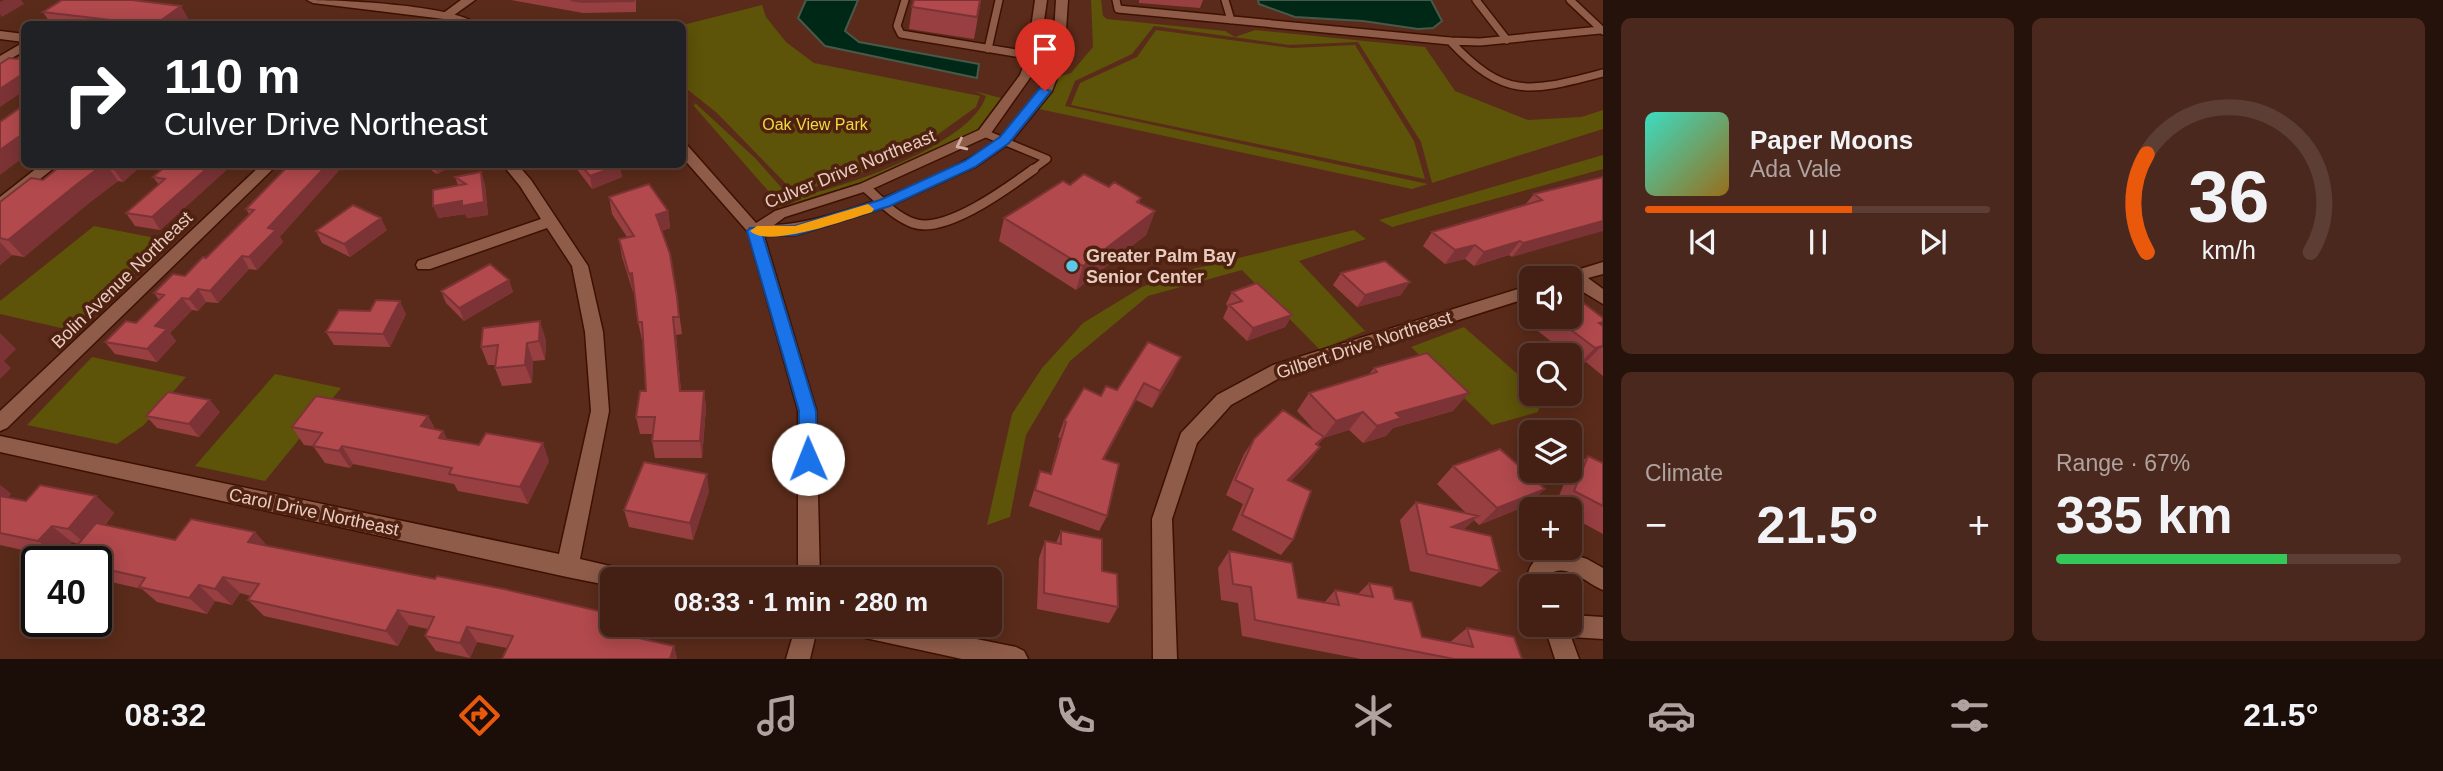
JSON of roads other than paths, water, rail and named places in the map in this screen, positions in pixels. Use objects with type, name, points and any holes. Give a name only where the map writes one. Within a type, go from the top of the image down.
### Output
[{"type":"street","points":[[313,0],[446,16],[462,21]]},
{"type":"street","points":[[446,16],[469,0]]},
{"type":"street","points":[[984,134],[1026,75],[1032,56],[1041,0]]},
{"type":"street","name":"Culver Drive Northeast","points":[[755,231],[796,230],[885,203],[970,164],[1005,140],[1045,91],[1058,60],[1062,0]]},
{"type":"street","points":[[0,35],[21,38]]},
{"type":"street","points":[[0,61],[21,48]]},
{"type":"street","name":"Culver Drive Northeast","points":[[755,231],[780,214],[865,187],[984,134]]},
{"type":"street","points":[[686,153],[755,231],[807,411],[809,567]]},
{"type":"street","points":[[0,204],[47,168]]},
{"type":"street","name":"Bolin Avenue Northeast","points":[[0,423],[267,168]]},
{"type":"street","points":[[513,168],[526,183],[580,267],[594,332],[600,411],[568,567]]},
{"type":"street","points":[[424,265],[550,221]]},
{"type":"street","points":[[1582,275],[1603,268]]},
{"type":"street","points":[[1582,284],[1603,298]]},
{"type":"street","name":"Gilbert Drive Northeast","points":[[1165,659],[1162,519],[1188,439],[1224,400],[1279,370],[1519,295]]},
{"type":"street","name":"Carol Drive Northeast","points":[[0,444],[600,573]]},
{"type":"street","points":[[1538,574],[1543,566],[1551,562],[1576,565],[1603,580]]},
{"type":"street","points":[[1582,627],[1603,628]]},
{"type":"street","points":[[798,659],[804,637]]},
{"type":"street","points":[[912,637],[1016,659]]},
{"type":"street","points":[[1559,637],[1567,659]]},
{"type":"lane","points":[[905,0],[897,26],[901,34],[1058,60]]},
{"type":"lane","points":[[988,49],[999,0]]},
{"type":"lane","points":[[1116,0],[1118,9],[1450,41],[1507,40],[1602,30]]},
{"type":"lane","points":[[1225,0],[1231,20]]},
{"type":"lane","points":[[1476,0],[1507,40]]},
{"type":"lane","points":[[1570,0],[1602,30]]},
{"type":"lane","points":[[1450,41],[1471,66],[1502,85],[1521,90],[1547,87],[1603,73]]},
{"type":"lane","points":[[865,187],[896,214],[918,225],[942,224],[1020,180],[1047,159],[1005,140],[984,134]]},
{"type":"place","name":"Greater Palm Bay Senior Center","points":[[1072,266]]},
{"type":"park label","name":"Oak View Park","points":[[815,124]]}]
